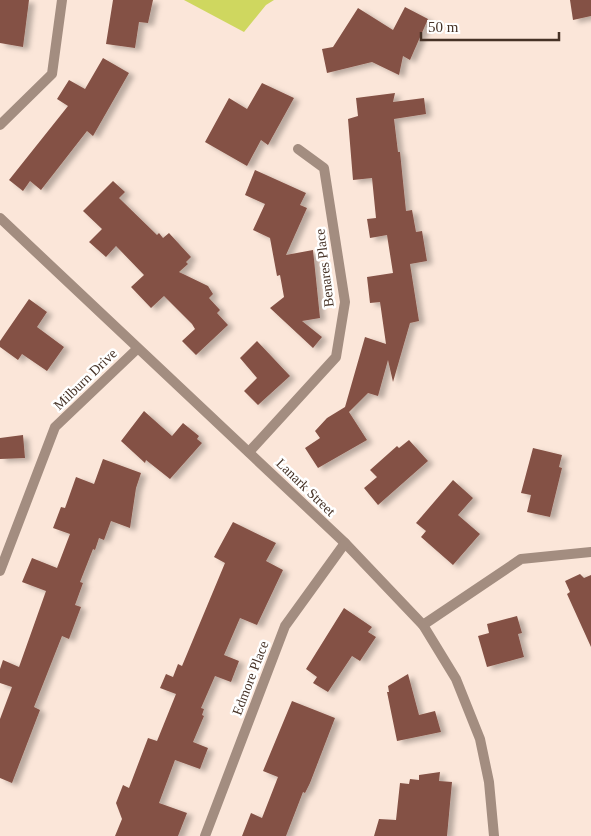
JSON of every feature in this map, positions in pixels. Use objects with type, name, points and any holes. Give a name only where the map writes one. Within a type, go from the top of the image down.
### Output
[{"type":"street","points":[[0,125],[52,74],[62,0]]},
{"type":"street","name":"Benares Place","points":[[250,452],[336,357],[345,302],[324,168],[298,149]]},
{"type":"street","name":"Lanark Street","points":[[0,218],[137,349],[250,452],[344,543],[423,625],[456,679],[480,738],[489,782],[494,836]]},
{"type":"street","name":"Milburn Drive","points":[[0,571],[55,427],[137,349]]},
{"type":"street","name":"Edmore Place","points":[[205,836],[285,626],[344,543]]},
{"type":"street","points":[[423,625],[521,559],[591,552]]},
{"type":"green space","points":[[184,0],[274,0],[266,5],[244,32]]},
{"type":"building","points":[[0,0],[29,0],[23,47],[0,43]]},
{"type":"building","points":[[113,0],[153,0],[148,23],[139,22],[135,48],[106,44]]},
{"type":"building","points":[[570,0],[591,0],[591,16],[573,20]]},
{"type":"building","points":[[405,7],[428,19],[410,60],[403,56],[399,75],[372,62],[327,73],[322,49],[333,47],[358,8],[393,30]]},
{"type":"building","points":[[103,58],[129,73],[93,136],[87,131],[41,190],[30,181],[23,191],[9,180],[68,106],[57,99],[69,80],[85,89]]},
{"type":"building","points":[[262,83],[294,98],[268,145],[261,140],[247,166],[205,142],[229,98],[247,109]]},
{"type":"building","points":[[395,93],[393,102],[424,98],[426,114],[394,119],[398,152],[400,152],[406,211],[412,210],[416,232],[422,231],[427,261],[410,264],[419,321],[410,323],[393,382],[388,360],[378,396],[368,393],[349,412],[367,440],[318,468],[305,448],[320,438],[315,431],[327,418],[345,407],[365,337],[386,344],[380,302],[370,303],[367,277],[393,273],[387,235],[370,238],[367,219],[376,218],[372,178],[353,180],[348,119],[358,116],[356,98]]},
{"type":"building","points":[[255,170],[306,193],[300,205],[307,208],[286,255],[313,250],[320,318],[302,321],[322,337],[313,348],[270,308],[284,297],[280,275],[277,276],[270,238],[253,230],[265,204],[245,195]]},
{"type":"building","points":[[113,181],[125,192],[119,198],[157,235],[159,233],[163,238],[169,233],[191,257],[186,262],[188,264],[179,272],[208,286],[213,294],[209,298],[220,310],[217,313],[228,325],[196,355],[182,341],[195,329],[192,324],[164,296],[151,308],[131,287],[144,275],[116,246],[106,257],[89,242],[102,229],[83,211]]},
{"type":"building","points":[[29,299],[47,312],[37,327],[64,347],[47,371],[22,354],[18,360],[0,347],[0,341]]},
{"type":"building","points":[[257,341],[290,376],[258,405],[244,391],[257,378],[240,358]]},
{"type":"building","points":[[144,411],[172,436],[183,423],[199,436],[197,439],[202,443],[170,479],[146,460],[145,463],[121,441]]},
{"type":"building","points":[[23,435],[25,458],[0,459],[0,438]]},
{"type":"building","points":[[409,440],[428,461],[378,505],[364,488],[377,477],[370,470],[397,446],[399,448]]},
{"type":"building","points":[[533,448],[562,455],[559,467],[562,468],[550,517],[527,512],[531,495],[521,493]]},
{"type":"building","points":[[103,459],[141,473],[136,488],[130,528],[111,521],[104,540],[99,538],[95,550],[93,549],[80,582],[83,583],[75,605],[81,607],[69,639],[62,636],[34,707],[40,710],[12,783],[0,778],[0,719],[12,687],[0,683],[0,669],[3,660],[19,667],[46,591],[22,582],[32,558],[57,568],[70,534],[53,528],[61,507],[65,508],[76,477],[94,484]]},
{"type":"building","points":[[453,480],[473,498],[458,515],[480,534],[453,565],[421,537],[426,531],[416,523]]},
{"type":"building","points":[[233,522],[276,543],[266,561],[283,570],[257,625],[240,618],[224,655],[239,661],[231,682],[215,676],[201,708],[204,709],[202,715],[204,716],[193,742],[208,748],[200,769],[175,760],[159,803],[187,813],[178,836],[115,836],[122,819],[116,803],[123,785],[129,788],[148,738],[157,741],[176,694],[160,688],[166,674],[173,677],[178,664],[182,666],[225,563],[214,557]]},
{"type":"building","points":[[580,574],[584,578],[591,575],[591,647],[567,594],[570,592],[565,581]]},
{"type":"building","points":[[344,608],[372,627],[368,632],[376,637],[360,661],[352,656],[328,692],[313,683],[317,677],[306,669]]},
{"type":"building","points":[[517,616],[522,633],[518,634],[524,657],[487,667],[478,636],[489,633],[487,624]]},
{"type":"building","points":[[408,674],[419,715],[435,711],[441,732],[397,741],[387,692],[389,692],[388,686]]},
{"type":"building","points":[[292,701],[335,718],[310,783],[305,793],[303,792],[286,836],[242,836],[251,813],[262,818],[278,777],[263,771]]},
{"type":"building","points":[[440,772],[439,781],[452,782],[447,836],[374,836],[379,819],[396,820],[400,783],[409,784],[410,779],[419,780],[419,775]]}]
